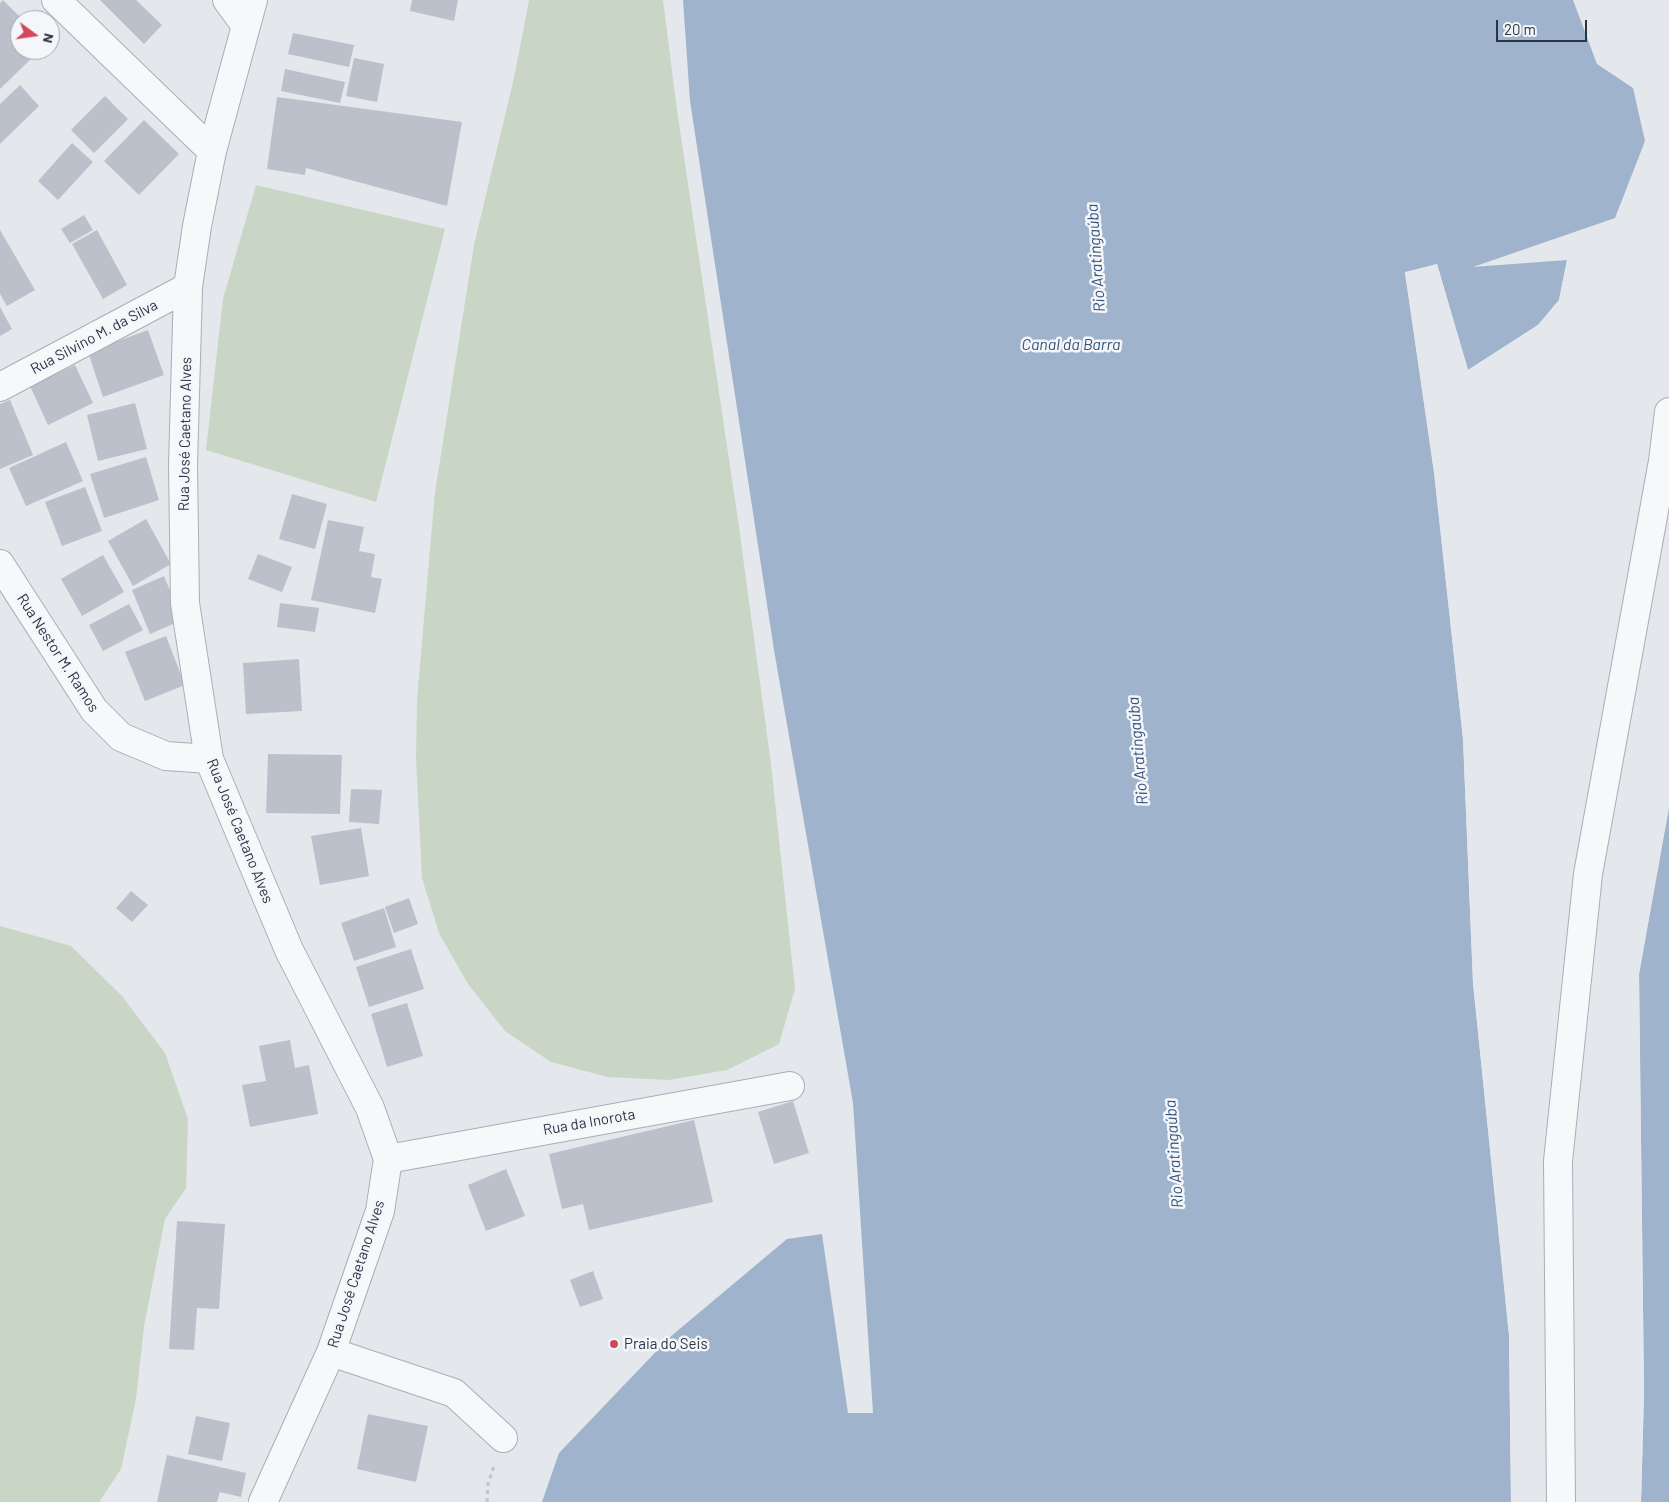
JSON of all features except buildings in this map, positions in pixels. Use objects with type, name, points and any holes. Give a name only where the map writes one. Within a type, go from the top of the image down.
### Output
[{"type":"street","points":[[56,0],[212,151]]},
{"type":"street","points":[[227,0],[246,26]]},
{"type":"street","name":"Rua José Caetano Alves","points":[[253,0],[212,151],[197,226],[188,287],[183,465],[185,604],[209,759],[289,950],[370,1108],[388,1158],[380,1211],[331,1352],[263,1502]]},
{"type":"street","name":"Rua Silvino M. da Silva","points":[[0,387],[188,287]]},
{"type":"street","points":[[1561,1502],[1558,1161],[1588,874],[1663,461],[1669,412]]},
{"type":"street","name":"Rua Nestor M. Ramos","points":[[0,564],[94,710],[121,736],[166,756],[209,759]]},
{"type":"street","name":"Rua da Inorota","points":[[388,1158],[790,1086]]},
{"type":"street","points":[[331,1352],[454,1393],[503,1438]]},
{"type":"path","points":[[487,1502],[488,1484],[503,1438]]},
{"type":"green space","points":[[529,0],[663,0],[676,103],[738,520],[771,764],[795,989],[779,1044],[727,1070],[669,1080],[608,1077],[551,1062],[505,1031],[468,984],[439,933],[422,878],[416,758],[417,700],[435,492],[474,245],[514,78]]},
{"type":"green space","points":[[256,185],[445,229],[376,502],[206,450],[223,299]]},
{"type":"green space","points":[[0,926],[71,946],[122,996],[165,1053],[188,1119],[186,1188],[165,1219],[144,1326],[136,1399],[121,1469],[99,1502],[0,1502]]},
{"type":"water","name":"Canal da Barra","points":[[683,0],[1573,0],[1597,64],[1633,88],[1645,141],[1615,218],[1473,267],[1567,260],[1559,300],[1538,325],[1468,370],[1437,264],[1405,273],[1434,472],[1463,739],[1473,983],[1509,1335],[1511,1502],[542,1502],[559,1453],[670,1337],[787,1239],[822,1234],[848,1413],[873,1413],[853,1103],[774,650],[690,101]]},
{"type":"water","points":[[1669,808],[1669,1502],[1641,1502],[1644,1393],[1639,974]]},
{"type":"pier","points":[[1570,259],[1561,301],[1539,327],[1468,373],[1435,267],[1407,274],[1436,472],[1465,739],[1476,983],[1512,1335],[1513,1502],[1511,1502],[1509,1335],[1473,983],[1463,739],[1434,472],[1405,272],[1437,264],[1468,370],[1538,325],[1559,300],[1567,260]]},
{"type":"pier","points":[[1669,805],[1639,974],[1644,1393],[1641,1502],[1639,1502],[1642,1393],[1636,974],[1667,807]]},
{"type":"place","name":"Praia do Seis","points":[[614,1344]]},
{"type":"water label","name":"Rio Aratingaúba","points":[[1096,258]]},
{"type":"water label","name":"Rio Aratingaúba","points":[[1138,751]]},
{"type":"water label","name":"Rio Aratingaúba","points":[[1174,1154]]}]
